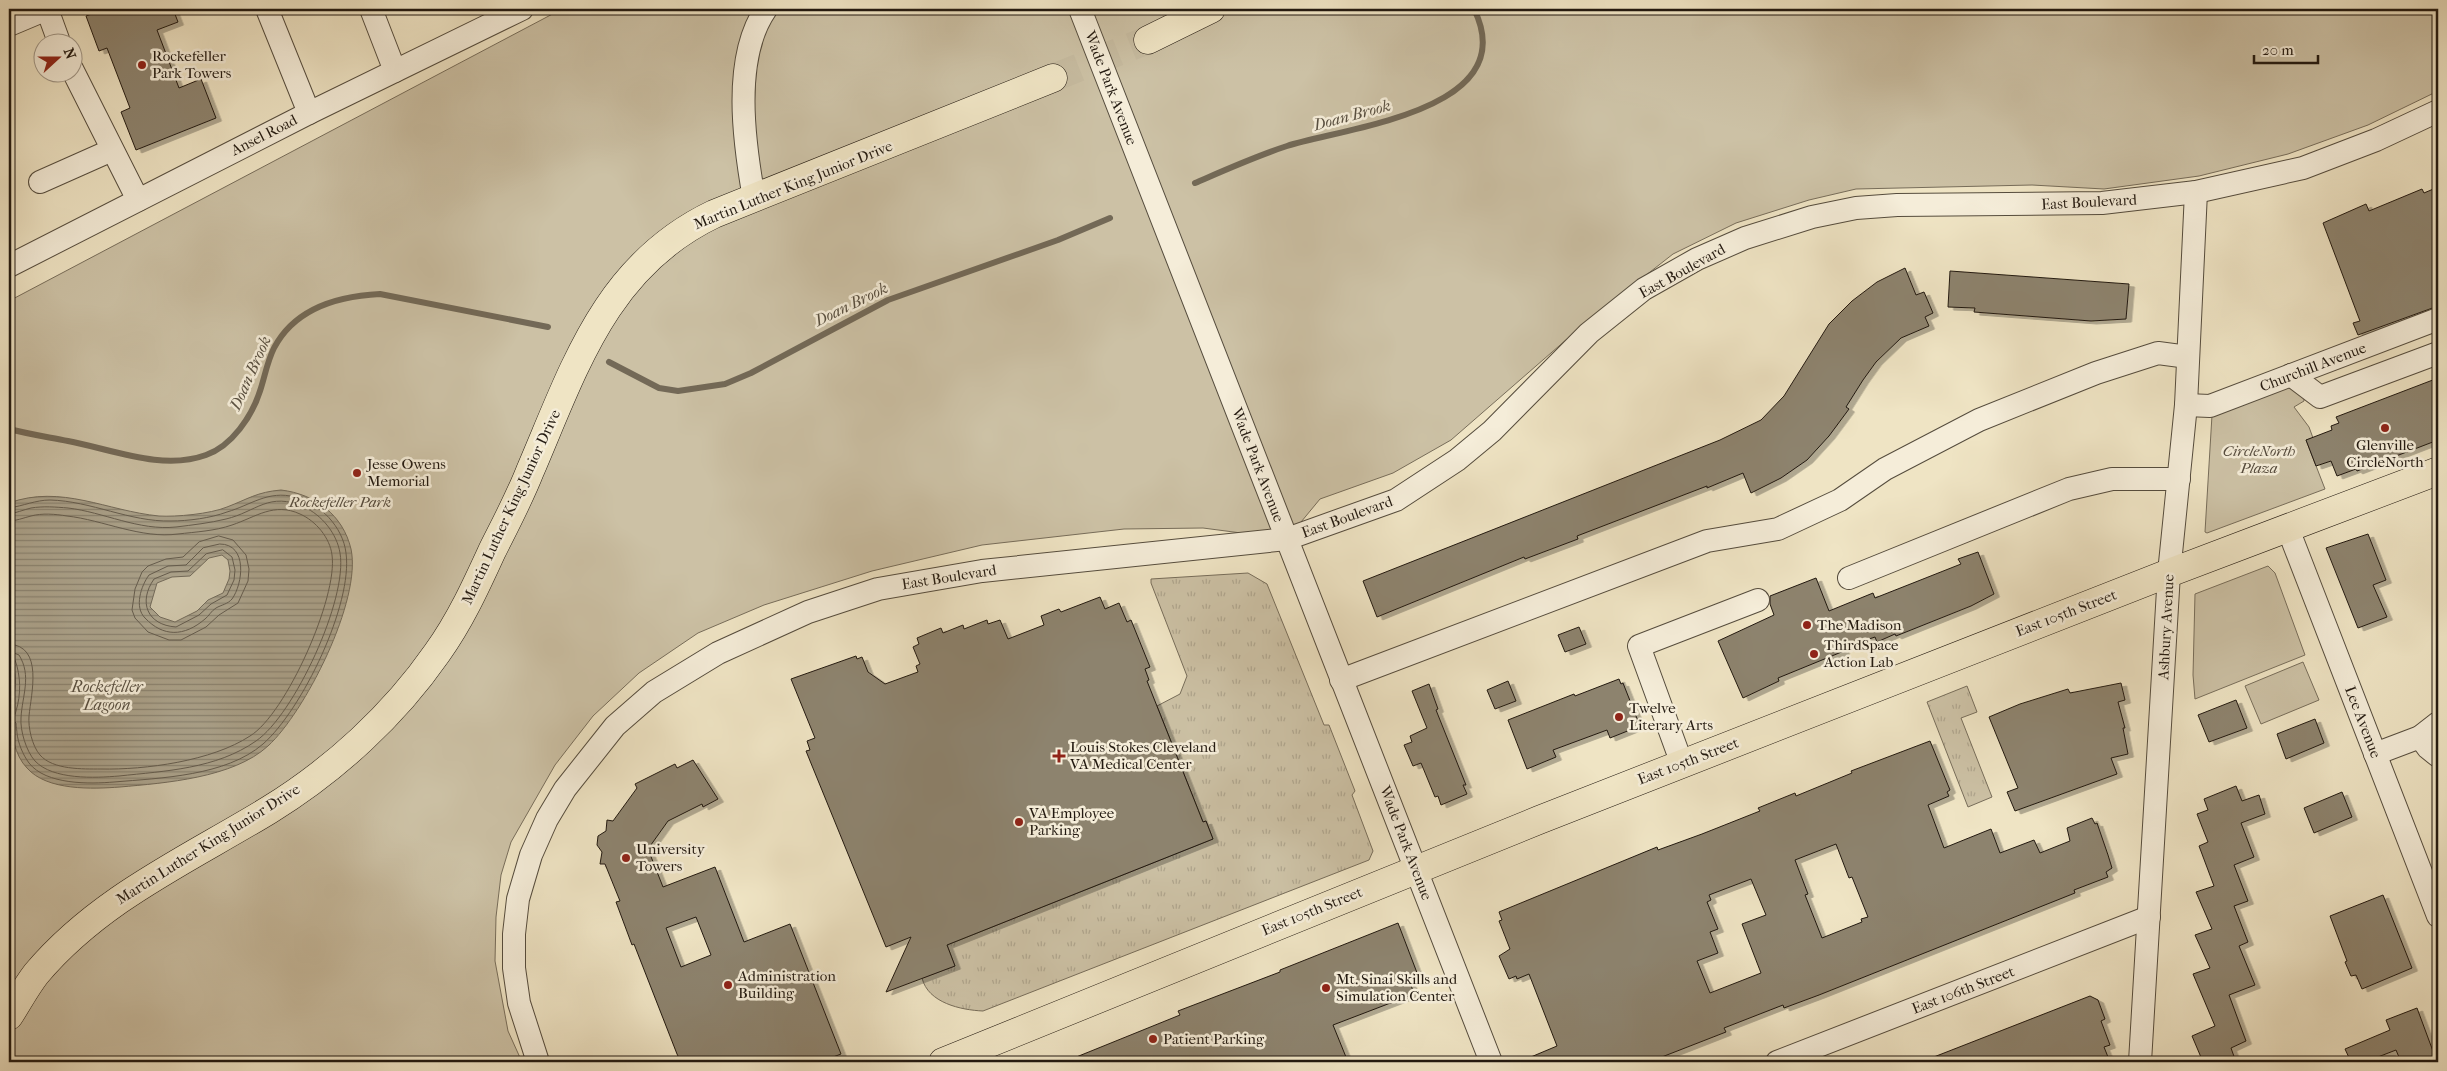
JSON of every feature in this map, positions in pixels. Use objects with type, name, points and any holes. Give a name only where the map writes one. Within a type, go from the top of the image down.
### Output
[{"type":"main road","points":[[1148,40],[1211,9]]},
{"type":"main road","name":"Martin Luther King Junior Drive","points":[[9,1016],[34,977],[80,929],[101,912],[136,887],[290,797],[348,751],[396,704],[438,652],[465,609],[529,475],[573,366],[593,329],[640,267],[664,244],[696,223],[754,198],[1053,78]]},
{"type":"main road","name":"East 105th Street","points":[[952,1061],[1416,869],[2169,573],[2438,471]]},
{"type":"street","points":[[9,25],[47,9],[55,32]]},
{"type":"street","points":[[267,9],[309,113]]},
{"type":"street","points":[[371,9],[395,71]]},
{"type":"street","name":"Ansel Road","points":[[9,266],[309,113],[522,9]]},
{"type":"street","points":[[754,198],[747,161],[746,69],[754,32],[766,9]]},
{"type":"street","name":"Wade Park Avenue","points":[[1080,9],[1490,1062]]},
{"type":"street","points":[[78,82],[138,200]]},
{"type":"street","name":"East Boulevard","points":[[538,1062],[519,1003],[514,968],[514,934],[518,899],[531,855],[547,818],[580,767],[615,726],[654,692],[727,649],[808,612],[878,589],[982,571],[1287,539],[1396,500],[1458,460],[1492,431],[1590,333],[1644,289],[1697,260],[1745,238],[1812,217],[1856,208],[1959,203],[2102,203],[2196,192],[2303,168],[2376,140],[2438,111]]},
{"type":"street","points":[[40,182],[112,150]]},
{"type":"street","name":"Ashbury Avenue","points":[[2140,1062],[2169,573],[2186,405],[2196,192]]},
{"type":"street","name":"Churchill Avenue","points":[[2186,405],[2210,406],[2438,320]]},
{"type":"street","points":[[1342,680],[1708,541],[1778,529],[1840,500],[1885,469],[1980,420],[2096,373],[2158,353],[2188,357]]},
{"type":"street","points":[[2291,376],[2320,397],[2438,353]]},
{"type":"street","points":[[1849,578],[2069,489],[2112,479],[2179,479]]},
{"type":"street","name":"Lee Avenue","points":[[2288,529],[2438,916]]},
{"type":"street","points":[[1682,764],[1639,646],[1758,600]]},
{"type":"street","points":[[2375,754],[2420,737],[2438,722]]},
{"type":"street","points":[[2420,737],[2428,748],[2438,756]]},
{"type":"street","name":"East 106th Street","points":[[1778,1062],[2149,918]]},
{"type":"green space","name":"Rockefeller Park","points":[[562,9],[2438,9],[2438,91],[2368,125],[2288,154],[2199,176],[2104,189],[2032,185],[1856,189],[1809,200],[1736,223],[1673,254],[1590,319],[1451,440],[1393,473],[1320,499],[1287,539],[1203,528],[1124,529],[982,545],[872,571],[764,605],[698,633],[639,673],[593,716],[555,765],[511,842],[501,875],[496,917],[495,961],[508,1031],[522,1062],[9,1062],[9,301]]},
{"type":"green space","name":"CircleNorth Plaza","points":[[2289,387],[2304,398],[2304,401],[2294,407],[2309,427],[2313,438],[2306,440],[2325,489],[2207,533],[2205,532],[2212,415]]},
{"type":"green space","points":[[2268,566],[2275,573],[2305,655],[2195,699],[2193,675],[2195,594]]},
{"type":"green space","points":[[1248,573],[1267,584],[1324,725],[1329,725],[1355,791],[1352,795],[1373,851],[1369,860],[983,1011],[946,1004],[931,994],[925,987],[922,978],[955,966],[947,945],[1213,839],[1206,821],[1203,822],[1157,706],[1180,694],[1187,676],[1151,579]]},
{"type":"green space","points":[[2303,662],[2319,700],[2261,724],[2245,686]]},
{"type":"green space","points":[[1967,686],[1977,712],[1961,718],[1992,797],[1968,807],[1927,702]]},
{"type":"water","name":"Rockefeller Lagoon","points":[[281,490],[293,492],[316,501],[334,516],[347,537],[351,549],[352,571],[348,597],[328,654],[298,708],[283,730],[268,746],[253,757],[218,772],[177,781],[120,787],[84,788],[58,785],[36,776],[19,757],[11,729],[15,679],[9,656],[9,503],[47,496],[66,497],[140,513],[174,516],[220,509],[265,492]],"holes":[[[222,555],[228,560],[229,579],[223,593],[208,600],[197,611],[175,622],[160,617],[150,607],[157,583],[172,577],[190,576],[209,558]]]},
{"type":"building","name":"Rockefeller Park Towers","points":[[105,9],[173,9],[178,22],[157,30],[179,88],[201,79],[216,118],[136,150],[121,112],[130,108],[107,48],[99,51],[86,16]]},
{"type":"building","points":[[2438,187],[2438,306],[2358,335],[2353,323],[2360,321],[2323,223],[2366,204],[2369,211],[2422,189],[2424,193]]},
{"type":"building","points":[[1905,268],[1916,295],[1924,292],[1933,313],[1925,317],[1929,326],[1901,338],[1876,362],[1846,407],[1849,409],[1829,436],[1807,460],[1781,478],[1751,493],[1743,473],[1577,536],[1578,539],[1525,559],[1524,557],[1377,617],[1363,581],[1720,440],[1761,420],[1784,396],[1829,324],[1852,301],[1877,282]]},
{"type":"building","points":[[1950,271],[2129,284],[2126,319],[2091,321],[1974,312],[1975,308],[1948,307]]},
{"type":"building","name":"Glenville CircleNorth","points":[[2438,378],[2438,440],[2357,471],[2356,469],[2337,476],[2331,461],[2316,466],[2306,440],[2332,430],[2331,426],[2339,423],[2336,417]]},
{"type":"building","points":[[2368,534],[2386,580],[2373,585],[2387,617],[2358,628],[2326,548]]},
{"type":"building","points":[[1978,552],[1994,594],[1971,606],[1896,636],[1895,634],[1877,642],[1875,637],[1843,648],[1844,651],[1778,678],[1779,681],[1743,698],[1718,641],[1774,615],[1770,604],[1770,596],[1816,578],[1829,611],[1873,593],[1875,598],[1961,564],[1958,559]]},
{"type":"building","name":"VA Employee Parking","points":[[1100,597],[1105,609],[1119,603],[1127,622],[1131,620],[1150,667],[1145,669],[1149,680],[1147,681],[1203,822],[1206,821],[1213,839],[947,945],[955,966],[886,992],[911,937],[886,947],[806,751],[810,750],[807,741],[815,738],[791,679],[856,656],[857,659],[862,657],[868,672],[885,684],[918,672],[916,666],[920,664],[913,647],[919,644],[917,638],[941,628],[943,633],[963,625],[964,629],[987,620],[988,624],[1000,620],[1008,639],[1044,625],[1041,616],[1059,609],[1061,612]]},
{"type":"building","points":[[1579,627],[1586,644],[1565,652],[1558,635]]},
{"type":"building","points":[[1619,679],[1621,684],[1623,683],[1640,726],[1610,738],[1607,730],[1553,750],[1556,757],[1527,769],[1508,720],[1574,694],[1575,696]]},
{"type":"building","points":[[1508,681],[1516,701],[1495,709],[1487,690]]},
{"type":"building","points":[[2121,683],[2125,700],[2118,702],[2125,728],[2123,728],[2128,754],[2111,758],[2117,774],[2015,811],[2007,792],[2018,788],[1989,717],[2020,704],[2068,689],[2070,693]]},
{"type":"building","points":[[1429,684],[1438,709],[1436,710],[1466,785],[1463,785],[1467,794],[1441,805],[1438,796],[1435,797],[1421,763],[1413,766],[1404,745],[1412,742],[1410,736],[1427,728],[1412,691]]},
{"type":"building","points":[[2236,700],[2247,728],[2209,742],[2198,715]]},
{"type":"building","points":[[2315,719],[2324,743],[2286,759],[2277,734]]},
{"type":"building","points":[[1930,741],[1950,790],[1947,792],[1949,796],[1928,805],[1944,848],[1991,829],[2000,853],[2034,840],[2040,853],[2070,841],[2067,828],[2092,818],[2095,824],[2097,823],[2112,868],[2106,872],[2108,877],[2074,890],[2075,893],[1819,995],[1784,1008],[1783,1005],[1724,1028],[1726,1032],[1649,1062],[1519,1062],[1557,1046],[1529,974],[1517,979],[1516,976],[1509,979],[1499,956],[1510,949],[1499,921],[1502,920],[1499,912],[1657,847],[1658,850],[1760,811],[1758,808],[1795,793],[1796,796],[1852,773],[1851,771]],"holes":[[[1836,844],[1849,878],[1852,877],[1868,917],[1861,919],[1862,922],[1822,938],[1805,895],[1808,894],[1795,860]],[[1751,879],[1766,915],[1742,924],[1761,973],[1710,993],[1697,961],[1718,953],[1710,932],[1718,929],[1707,902],[1711,900],[1709,895]]]},
{"type":"building","points":[[693,760],[718,799],[703,807],[702,804],[668,821],[648,849],[663,887],[715,867],[744,942],[790,924],[841,1054],[820,1062],[681,1062],[634,944],[632,945],[616,902],[620,901],[605,864],[600,864],[602,852],[597,845],[598,836],[606,831],[607,820],[613,821],[637,788],[635,784],[675,764],[677,768]],"holes":[[[696,917],[711,955],[681,967],[666,928]]]},
{"type":"building","points":[[2236,786],[2242,801],[2259,795],[2265,814],[2241,823],[2254,857],[2234,865],[2248,901],[2234,906],[2248,942],[2239,946],[2255,985],[2229,995],[2246,1041],[2231,1048],[2236,1062],[2203,1062],[2192,1036],[2215,1026],[2193,974],[2210,968],[2195,935],[2212,929],[2196,892],[2214,886],[2199,846],[2208,842],[2197,814],[2208,810],[2204,799]]},
{"type":"building","points":[[2342,792],[2352,817],[2314,833],[2304,808]]},
{"type":"building","points":[[2383,895],[2412,968],[2362,989],[2356,975],[2351,976],[2330,916]]},
{"type":"building","name":"Mt. Sinai Skills and Simulation Center","points":[[1398,923],[1419,978],[1410,982],[1414,994],[1333,1025],[1348,1062],[1064,1062],[1180,1015],[1178,1011],[1280,972],[1280,970]]},
{"type":"building","points":[[2090,996],[2098,1000],[2105,1019],[2101,1021],[2110,1045],[2104,1047],[2110,1062],[1921,1062]]},
{"type":"building","points":[[2417,1008],[2437,1062],[2401,1062],[2396,1050],[2365,1062],[2351,1062],[2345,1049],[2390,1030],[2386,1020]]},
{"type":"waterway","name":"Doan Brook","points":[[1195,183],[1287,146],[1385,121],[1421,109],[1452,92],[1474,71],[1483,43],[1474,9]]},
{"type":"waterway","name":"Doan Brook","points":[[609,362],[659,388],[678,391],[725,384],[751,373],[888,300],[1058,240],[1110,218]]},
{"type":"waterway","name":"Doan Brook","points":[[9,429],[154,460],[172,461],[206,455],[224,445],[246,420],[260,391],[274,348],[283,334],[306,314],[334,301],[349,298],[380,294],[548,327]]},
{"type":"tunnel","points":[[1053,78],[1148,40]]},
{"type":"place","name":"Rockefeller Park Towers","points":[[142,65]]},
{"type":"place","name":"Glenville CircleNorth","points":[[2385,428]]},
{"type":"place","name":"Jesse Owens Memorial","points":[[357,473]]},
{"type":"place","name":"The Madison","points":[[1807,625]]},
{"type":"place","name":"ThirdSpace Action Lab","points":[[1814,654]]},
{"type":"place","name":"Twelve Literary Arts","points":[[1619,717]]},
{"type":"place","name":"Louis Stokes Cleveland VA Medical Center","points":[[1059,756]]},
{"type":"place","name":"VA Employee Parking","points":[[1019,822]]},
{"type":"place","name":"University Towers","points":[[626,858]]},
{"type":"place","name":"Administration Building","points":[[728,985]]},
{"type":"place","name":"Mt. Sinai Skills and Simulation Center","points":[[1326,988]]},
{"type":"place","name":"Patient Parking","points":[[1153,1039]]}]
